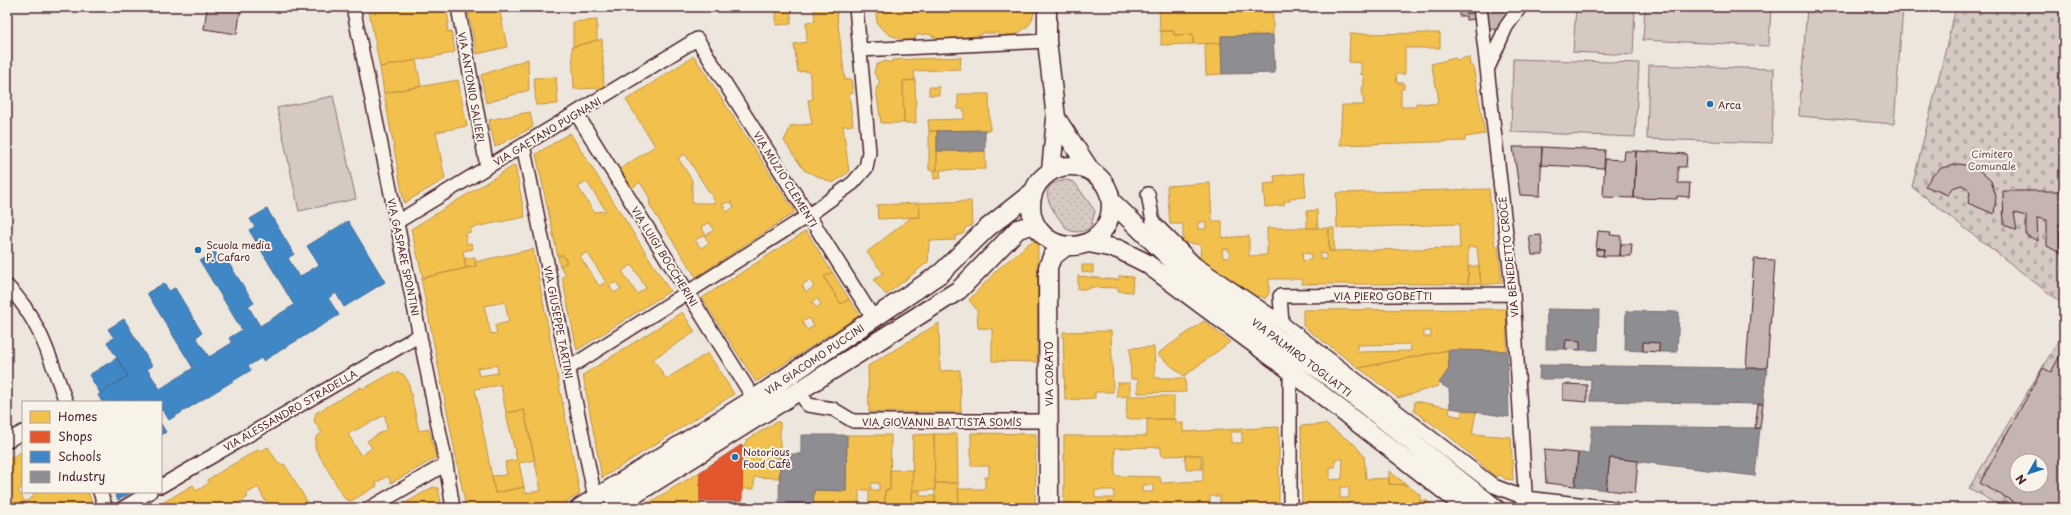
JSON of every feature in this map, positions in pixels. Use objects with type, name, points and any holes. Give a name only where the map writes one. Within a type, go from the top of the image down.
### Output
[{"type":"main road","points":[[1047,7],[1047,41],[1056,118],[1051,171]]},
{"type":"main road","points":[[1056,118],[1090,170],[1100,178],[1108,189],[1112,202],[1111,215],[1107,226],[1099,236],[1089,243],[1077,247],[1065,247],[1045,237],[1035,224],[1031,214],[1031,202],[1034,191],[1041,180],[1051,171],[1064,166],[1077,166],[1090,170]]},
{"type":"main road","name":"VIA GIACOMO PUCCINI","points":[[580,508],[754,399],[941,273],[986,229],[1034,191]]},
{"type":"main road","name":"VIA PALMIRO TOGLIATTI","points":[[1112,202],[1176,264],[1336,382],[1495,508]]},
{"type":"main road","name":"VIA GIACOMO PUCCINI","points":[[613,508],[959,290],[1018,229],[1035,224]]},
{"type":"main road","name":"VIA PALMIRO TOGLIATTI","points":[[1089,243],[1118,249],[1146,263],[1290,370],[1467,508]]},
{"type":"main road","name":"VIA CORATO","points":[[1049,508],[1048,267],[1052,257],[1065,247]]},
{"type":"street","name":"VIA GASPARE SPONTINI","points":[[353,7],[446,464],[452,508]]},
{"type":"street","name":"VIA ANTONIO SALIERI","points":[[458,7],[487,167]]},
{"type":"street","points":[[569,368],[809,215],[854,183],[866,168],[869,152],[856,7]]},
{"type":"street","name":"VIA BENEDETTO CROCE","points":[[1480,7],[1513,294],[1526,503]]},
{"type":"street","points":[[1488,70],[1506,27],[1520,7]]},
{"type":"street","name":"VIA GAETANO PUGNANI","points":[[397,222],[697,39]]},
{"type":"street","name":"VIA MUZIO CLEMENTI","points":[[697,39],[874,319]]},
{"type":"street","points":[[859,50],[1047,41]]},
{"type":"street","name":"VIA LUIGI BOCCHERINI","points":[[576,113],[754,399]]},
{"type":"street","name":"VIA GIUSEPPE TARTINI","points":[[523,145],[595,498]]},
{"type":"street","points":[[1148,194],[1153,222],[1196,264],[1282,323],[1494,486],[1526,503],[1614,508]]},
{"type":"street","points":[[7,286],[21,300],[43,338],[66,401]]},
{"type":"street","name":"VIA PIERO GOBETTI","points":[[1282,323],[1280,296],[1513,294]]},
{"type":"street","name":"VIA ALESSANDRO STRADELLA","points":[[162,485],[420,335]]},
{"type":"street","points":[[1290,370],[1290,508]]},
{"type":"street","name":"VIA GIOVANNI BATTISTA SOMIS","points":[[799,391],[808,405],[833,409],[853,421],[1048,420]]},
{"type":"street","points":[[7,441],[22,433]]},
{"type":"street","points":[[370,508],[446,464]]},
{"type":"street","points":[[100,493],[106,508]]},
{"type":"street","points":[[123,508],[148,493]]},
{"type":"green space","points":[[1576,7],[1635,7],[1633,55],[1573,52]]},
{"type":"green space","points":[[1645,7],[1771,7],[1769,46],[1643,40]]},
{"type":"green space","points":[[1807,7],[1903,7],[1894,124],[1799,116]]},
{"type":"green space","name":"Cimitero Comunale","points":[[1956,7],[2064,7],[2064,305],[1912,187]]},
{"type":"green space","points":[[1513,59],[1639,63],[1635,137],[1511,132]]},
{"type":"green space","name":"Arca","points":[[1649,65],[1774,69],[1772,143],[1647,139]]},
{"type":"green space","points":[[333,96],[356,199],[299,211],[277,108]]},
{"type":"green space","points":[[1068,180],[1075,183],[1095,211],[1091,227],[1082,231],[1073,232],[1067,229],[1048,200],[1047,193],[1050,187],[1056,182]]},
{"type":"green space","points":[[2064,332],[2064,508],[2005,508],[1969,488]]},
{"type":"building: Homes","points":[[413,7],[446,7],[449,24],[447,24],[448,32],[451,31],[455,51],[453,53],[380,67],[369,11]]},
{"type":"building: Homes","points":[[467,7],[499,7],[507,47],[477,54]]},
{"type":"building: Homes","points":[[875,7],[1036,8],[1031,22],[1017,34],[999,36],[999,33],[984,33],[977,36],[938,39],[929,34],[916,35],[915,40],[904,40],[890,35],[880,27],[877,22]]},
{"type":"building: Homes","points":[[1159,7],[1223,7],[1223,9],[1273,8],[1273,35],[1221,36],[1221,43],[1193,44],[1193,34],[1174,35],[1174,31],[1160,31]]},
{"type":"building: Homes","points":[[836,8],[845,80],[851,79],[853,93],[849,94],[853,125],[843,126],[849,172],[833,183],[804,170],[784,141],[791,126],[812,124],[808,100],[813,99],[809,71],[798,72],[794,44],[807,42],[806,22],[815,21],[814,10]]},
{"type":"building: Homes","points":[[776,9],[791,9],[791,24],[776,25]]},
{"type":"building: Homes","points":[[597,20],[597,40],[573,47],[573,22]]},
{"type":"building: Homes","points":[[1161,31],[1174,31],[1174,35],[1193,34],[1193,44],[1161,45]]},
{"type":"building: Homes","points":[[1440,33],[1440,48],[1405,48],[1405,74],[1396,74],[1397,83],[1404,83],[1404,89],[1401,89],[1401,107],[1416,107],[1416,103],[1437,104],[1438,94],[1431,64],[1455,58],[1456,60],[1469,57],[1470,66],[1473,66],[1485,134],[1465,137],[1465,141],[1340,145],[1342,105],[1364,105],[1362,88],[1364,85],[1364,74],[1361,75],[1361,63],[1349,62],[1350,34]]},
{"type":"building: Homes","points":[[602,39],[604,88],[574,89],[572,47]]},
{"type":"building: Homes","points":[[1221,43],[1222,74],[1206,75],[1205,44]]},
{"type":"building: Homes","points":[[694,56],[795,212],[696,277],[650,206],[649,197],[640,182],[632,188],[620,169],[655,146],[626,100]],"holes":[[[685,154],[716,203],[692,203],[692,180],[678,158]],[[731,202],[734,207],[727,212],[722,204]],[[709,222],[714,230],[706,235],[701,227]],[[704,235],[709,243],[701,248],[695,240]]]},
{"type":"building: Homes","points":[[961,57],[960,69],[914,71],[915,80],[903,81],[904,123],[881,123],[876,89],[880,82],[874,73],[876,65],[886,61],[891,63],[892,60]]},
{"type":"building: Homes","points":[[528,59],[529,90],[486,103],[481,75]]},
{"type":"building: Homes","points":[[416,60],[421,86],[384,93],[380,67]]},
{"type":"building: Homes","points":[[556,77],[558,104],[536,105],[534,78]]},
{"type":"building: Homes","points":[[458,80],[467,126],[436,132],[445,179],[404,203],[384,93]]},
{"type":"building: Homes","points":[[915,80],[916,123],[904,123],[903,81]]},
{"type":"building: Homes","points":[[929,87],[939,87],[939,95],[929,95]]},
{"type":"building: Homes","points":[[958,94],[989,94],[990,130],[929,131],[928,120],[964,119],[964,109],[958,109]]},
{"type":"building: Homes","points":[[530,112],[533,127],[495,147],[489,120]]},
{"type":"building: Homes","points":[[929,131],[937,131],[937,170],[929,170]]},
{"type":"building: Homes","points":[[570,133],[670,291],[577,350],[562,277],[566,275],[560,266],[567,262],[562,254],[558,257],[536,154]],"holes":[[[587,182],[606,211],[594,212],[578,187]],[[587,252],[606,282],[599,286],[580,256]],[[632,265],[646,288],[637,294],[622,271]],[[616,282],[621,289],[614,293],[609,286]]]},
{"type":"building: Homes","points":[[937,151],[985,151],[986,169],[940,170],[941,178],[934,179],[933,170],[937,170]]},
{"type":"building: Homes","points":[[515,165],[525,217],[470,228],[471,232],[465,233],[467,244],[471,243],[473,249],[463,251],[466,268],[423,278],[411,229]]},
{"type":"building: Homes","points":[[1304,173],[1306,197],[1290,198],[1290,201],[1284,201],[1284,205],[1265,207],[1263,184],[1275,183],[1274,176]]},
{"type":"building: Homes","points":[[1210,183],[1212,221],[1222,221],[1222,238],[1249,236],[1249,256],[1267,255],[1267,228],[1329,228],[1329,251],[1460,248],[1459,224],[1337,228],[1336,193],[1489,189],[1495,246],[1498,246],[1502,283],[1481,285],[1477,247],[1468,247],[1468,284],[1302,284],[1302,279],[1269,279],[1269,293],[1265,299],[1259,295],[1256,299],[1200,259],[1201,245],[1183,242],[1183,224],[1170,224],[1167,186]],"holes":[[[1198,222],[1206,222],[1206,229],[1198,229]],[[1222,249],[1229,249],[1230,257],[1223,258]],[[1302,253],[1311,254],[1311,260],[1303,261]],[[1320,253],[1326,254],[1326,259],[1320,259]]]},
{"type":"building: Homes","points":[[971,201],[972,226],[966,227],[963,234],[955,236],[955,240],[929,241],[928,262],[886,295],[874,280],[883,273],[867,252],[912,217],[920,217],[919,203]]},
{"type":"building: Homes","points":[[919,203],[920,217],[878,219],[877,205]]},
{"type":"building: Homes","points":[[1317,210],[1318,228],[1307,228],[1307,211]]},
{"type":"building: Homes","points":[[1329,228],[1334,228],[1334,251],[1329,251]]},
{"type":"building: Homes","points":[[806,231],[832,272],[824,277],[841,304],[849,299],[860,315],[756,382],[702,298]],"holes":[[[810,280],[814,287],[806,292],[802,285]],[[817,298],[821,304],[816,308],[812,302]],[[809,318],[814,326],[807,330],[802,322]]]},
{"type":"building: Homes","points":[[1032,241],[1038,242],[1037,362],[992,361],[992,329],[978,328],[977,310],[969,300],[997,270]]},
{"type":"building: Homes","points":[[533,249],[580,494],[557,508],[466,508],[421,278],[476,266],[475,262]],"holes":[[[505,302],[509,322],[495,325],[497,333],[491,334],[484,306]],[[497,365],[498,373],[479,376],[477,368]],[[501,385],[506,413],[524,410],[541,491],[525,493],[524,487],[495,493],[475,389]]]},
{"type":"building: Homes","points":[[562,254],[567,262],[560,266],[558,257]]},
{"type":"building: Homes","points":[[475,257],[476,266],[466,268],[464,259]]},
{"type":"building: Homes","points":[[1082,265],[1093,265],[1093,273],[1082,272]]},
{"type":"building: Homes","points":[[1469,266],[1479,266],[1481,284],[1468,284]]},
{"type":"building: Homes","points":[[832,272],[849,299],[841,304],[824,277]]},
{"type":"building: Homes","points":[[1078,276],[1119,280],[1119,276],[1133,277],[1132,292],[1118,291],[1118,288],[1090,287],[1090,289],[1078,289]]},
{"type":"building: Homes","points":[[1506,309],[1507,351],[1448,350],[1359,368],[1303,326],[1303,310]],"holes":[[[1424,331],[1431,331],[1431,337],[1424,337]],[[1410,344],[1411,351],[1357,352],[1357,345]]]},
{"type":"building: Homes","points":[[682,312],[695,332],[653,359],[666,379],[708,353],[734,394],[602,478],[583,375]]},
{"type":"building: Homes","points":[[1204,321],[1230,342],[1184,376],[1157,354]]},
{"type":"building: Homes","points":[[939,323],[940,371],[960,370],[961,412],[869,412],[868,366]]},
{"type":"building: Homes","points":[[1111,331],[1113,392],[1095,392],[1095,398],[1065,400],[1063,332]]},
{"type":"building: Homes","points":[[1154,347],[1155,378],[1185,378],[1186,392],[1138,393],[1138,379],[1131,379],[1130,348]]},
{"type":"building: Homes","points":[[1448,350],[1449,369],[1438,386],[1398,398],[1359,368]]},
{"type":"building: Homes","points":[[394,372],[403,374],[408,381],[419,431],[429,429],[436,458],[391,483],[388,476],[376,483],[377,486],[351,501],[345,499],[315,448],[316,437],[322,433],[314,421],[316,413],[361,387],[363,389]],"holes":[[[385,415],[387,429],[367,441],[372,448],[361,456],[348,434]]]},
{"type":"building: Homes","points":[[1117,383],[1130,383],[1130,396],[1174,396],[1174,419],[1126,419],[1127,396],[1117,397]]},
{"type":"building: Homes","points":[[1415,401],[1450,408],[1449,414],[1461,417],[1462,409],[1476,412],[1472,434],[1511,437],[1513,480],[1505,479],[1501,475],[1496,477],[1449,436],[1414,411]]},
{"type":"building: Homes","points":[[524,410],[535,460],[519,463],[524,487],[495,493],[492,476],[507,475],[505,462],[517,460],[506,413]]},
{"type":"building: Homes","points":[[1147,419],[1176,419],[1176,423],[1183,423],[1183,432],[1279,427],[1279,508],[1064,508],[1064,436],[1147,436]],"holes":[[[1231,432],[1242,432],[1242,443],[1231,443]],[[1161,447],[1161,456],[1203,455],[1203,481],[1161,483],[1160,477],[1115,476],[1115,448]],[[1142,485],[1153,485],[1153,492],[1142,492]],[[1095,490],[1114,490],[1114,498],[1095,498]],[[1210,496],[1220,496],[1220,505],[1210,506]]]},
{"type":"building: Homes","points":[[776,422],[780,422],[780,458],[773,458],[773,465],[780,465],[779,478],[754,477],[754,489],[742,489],[743,447],[747,440]]},
{"type":"building: Homes","points":[[1325,424],[1354,444],[1364,456],[1366,479],[1389,478],[1389,484],[1407,485],[1420,495],[1420,500],[1427,501],[1436,508],[1356,508],[1356,502],[1349,502],[1349,508],[1302,508],[1301,426]],"holes":[[[1335,459],[1343,459],[1342,479],[1330,480],[1330,467],[1335,467]],[[1340,487],[1349,487],[1349,498],[1340,498]]]},
{"type":"building: Homes","points":[[971,433],[1036,434],[1035,508],[959,508],[958,489],[985,489],[985,477],[989,477],[989,466],[971,466]]},
{"type":"building: Homes","points":[[934,434],[957,434],[958,483],[935,483]]},
{"type":"building: Homes","points":[[934,434],[935,490],[912,490],[913,435]]},
{"type":"building: Homes","points":[[847,435],[891,435],[890,490],[885,490],[885,508],[838,508],[838,505],[828,505],[828,508],[813,508],[814,490],[846,491]],"holes":[[[871,483],[879,483],[879,490],[871,490]],[[859,490],[869,490],[869,507],[859,507]]]},
{"type":"building: Homes","points":[[268,447],[278,463],[285,465],[311,508],[269,508],[258,487],[246,494],[248,497],[230,508],[154,508],[193,485],[197,491],[209,483],[207,480],[259,449],[261,451]]},
{"type":"building: Homes","points":[[22,452],[22,488],[18,490],[25,502],[15,508],[7,508],[7,460]]},
{"type":"building: Homes","points":[[1185,455],[1201,455],[1202,469],[1186,469]]},
{"type":"building: Homes","points":[[890,470],[913,470],[912,508],[885,507],[885,490],[890,490]]},
{"type":"building: Homes","points":[[1389,471],[1407,485],[1389,484]]},
{"type":"building: Homes","points":[[700,472],[700,508],[640,508]]},
{"type":"building: Homes","points":[[935,483],[958,483],[959,506],[935,506]]},
{"type":"building: Homes","points":[[433,487],[438,488],[442,508],[397,508]]},
{"type":"building: Homes","points":[[912,491],[920,491],[920,496],[935,496],[935,506],[949,506],[949,508],[912,508]]},
{"type":"building: Homes","points":[[32,493],[88,493],[94,508],[25,508],[28,506],[25,502],[34,496]]},
{"type":"building: Shops","points":[[741,445],[743,447],[742,501],[700,501],[700,472]]},
{"type":"building: Schools","points":[[267,209],[294,254],[288,258],[299,277],[319,265],[307,246],[348,221],[385,282],[344,307],[336,293],[328,298],[339,315],[263,361],[261,358],[248,366],[251,370],[169,420],[162,410],[162,401],[101,401],[98,395],[128,376],[107,342],[114,338],[108,329],[124,319],[152,366],[147,369],[160,389],[193,368],[147,293],[164,283],[169,291],[175,288],[202,333],[196,337],[209,357],[232,343],[229,338],[242,330],[200,261],[215,252],[221,262],[226,259],[254,303],[248,306],[260,326],[294,305],[249,230],[255,227],[250,219]]},
{"type":"building: Schools","points":[[117,358],[128,376],[100,393],[89,375]]},
{"type":"building: Schools","points":[[162,426],[166,432],[162,434]]},
{"type":"building: Schools","points":[[114,493],[130,493],[118,500]]},
{"type":"building: Industry","points":[[1273,35],[1275,73],[1222,74],[1221,36]]},
{"type":"building: Industry","points":[[985,130],[985,151],[937,151],[937,131]]},
{"type":"building: Industry","points":[[1547,309],[1599,310],[1598,350],[1580,350],[1580,341],[1566,340],[1565,349],[1546,349]]},
{"type":"building: Industry","points":[[1626,311],[1679,312],[1677,352],[1659,352],[1659,343],[1643,342],[1643,351],[1625,350]]},
{"type":"building: Industry","points":[[1448,350],[1507,351],[1509,417],[1450,408],[1449,389],[1439,383],[1449,369]]},
{"type":"building: Industry","points":[[1540,365],[1767,368],[1763,404],[1758,404],[1590,401],[1591,379],[1539,379]]},
{"type":"building: Industry","points":[[1592,426],[1760,428],[1755,476],[1610,458],[1606,490],[1575,486],[1578,453],[1589,453]]},
{"type":"building: Industry","points":[[801,435],[847,435],[846,491],[814,490],[813,508],[779,508],[780,454],[801,454]]},
{"type":"building: Other","points":[[207,7],[241,7],[237,34],[204,29]]},
{"type":"building: Other","points":[[1459,7],[1466,7],[1466,14],[1475,13],[1475,19],[1466,20],[1466,16],[1459,16]]},
{"type":"building: Other","points":[[1484,7],[1514,7],[1499,30],[1487,28]]},
{"type":"building: Other","points":[[2060,47],[2064,47],[2064,54],[2060,54]]},
{"type":"building: Other","points":[[1513,147],[1542,147],[1540,196],[1520,195]]},
{"type":"building: Other","points":[[1542,147],[1605,150],[1604,168],[1541,165]]},
{"type":"building: Other","points":[[1625,151],[1636,151],[1634,198],[1603,197],[1605,159],[1624,160]]},
{"type":"building: Other","points":[[1636,151],[1687,154],[1686,167],[1678,167],[1678,183],[1690,183],[1689,197],[1677,196],[1677,199],[1634,198]]},
{"type":"building: Other","points":[[1959,164],[1976,167],[1991,181],[1996,196],[1994,214],[1968,203],[1970,193],[1967,188],[1962,185],[1952,188],[1948,195],[1925,186],[1932,176],[1941,168]]},
{"type":"building: Other","points":[[2003,191],[2064,191],[2064,224],[2059,223],[2060,253],[2047,246],[2047,220],[2037,218],[2038,241],[2026,235],[2026,216],[2014,213],[2017,231],[2004,224]]},
{"type":"building: Other","points":[[1598,231],[1611,232],[1610,235],[1621,236],[1620,256],[1603,256],[1604,249],[1596,249]]},
{"type":"building: Other","points":[[1541,235],[1543,255],[1532,255],[1529,236]]},
{"type":"building: Other","points":[[1621,244],[1632,244],[1631,256],[1620,256]]},
{"type":"building: Other","points":[[1596,249],[1604,249],[1603,256],[1596,255]]},
{"type":"building: Other","points":[[1754,259],[1775,260],[1767,368],[1746,368]]},
{"type":"building: Other","points":[[1566,340],[1580,341],[1580,350],[1565,349]]},
{"type":"building: Other","points":[[1643,342],[1659,343],[1659,352],[1643,351]]},
{"type":"building: Other","points":[[2063,350],[2064,508],[2024,508],[1980,483],[2043,368],[2051,372]]},
{"type":"building: Other","points":[[1563,384],[1587,385],[1587,402],[1563,400]]},
{"type":"building: Other","points":[[1758,404],[1763,404],[1760,428],[1755,428]]},
{"type":"building: Other","points":[[1544,450],[1578,453],[1575,486],[1546,483]]},
{"type":"building: Other","points":[[1610,458],[1638,461],[1635,493],[1606,490]]},
{"type":"place","name":"Arca","points":[[1710,104]]},
{"type":"place","name":"Scuola media P. Cafaro","points":[[198,250]]},
{"type":"place","name":"Notorious Food Cafè","points":[[735,457]]}]
